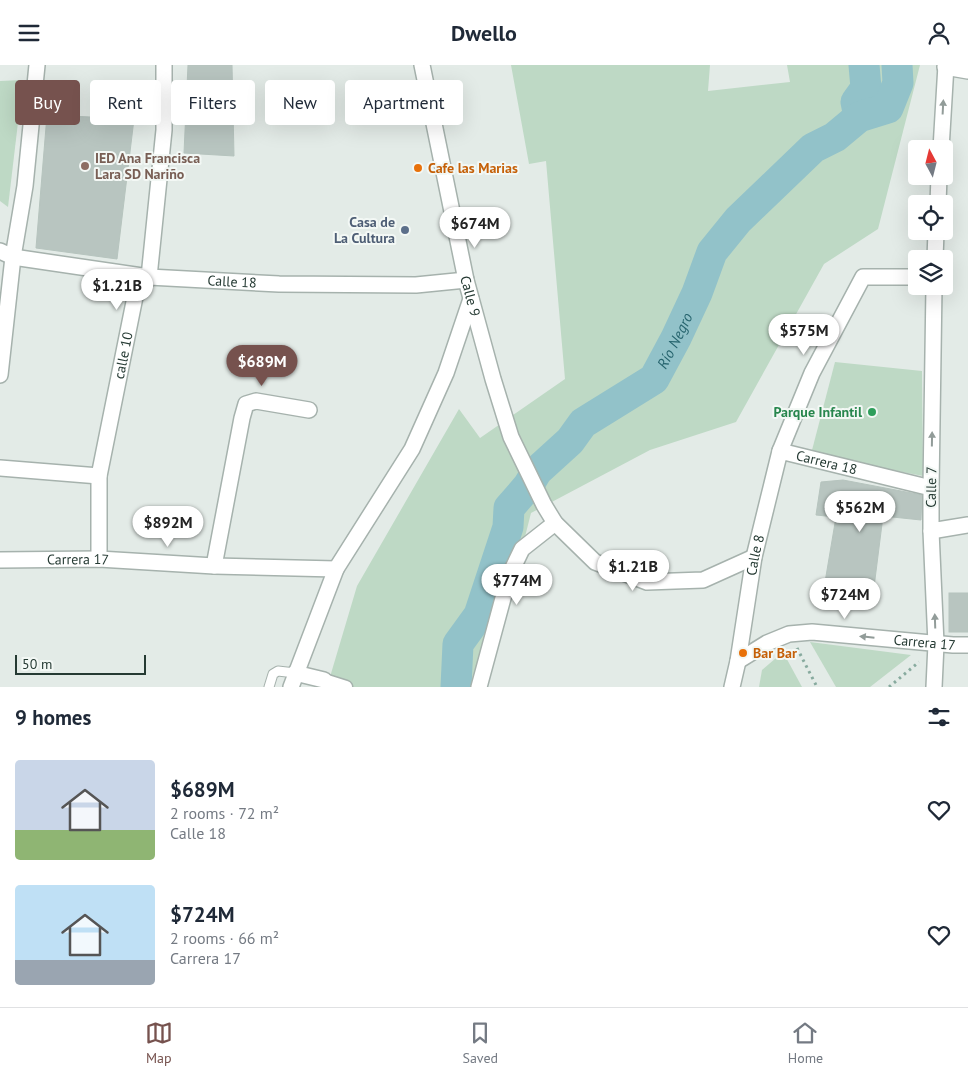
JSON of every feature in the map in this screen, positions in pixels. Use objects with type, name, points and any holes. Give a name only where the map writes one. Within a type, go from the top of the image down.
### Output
[{"type":"street","points":[[0,375],[7,253],[25,186],[37,65]]},
{"type":"street","points":[[149,277],[164,130],[164,65]]},
{"type":"street","name":"Calle 9","points":[[422,65],[466,280],[511,437],[544,505],[555,523]]},
{"type":"street","points":[[941,140],[945,66],[968,71]]},
{"type":"street","name":"Calle 18","points":[[7,253],[149,277],[279,284],[416,285],[466,280]]},
{"type":"street","name":"calle 10","points":[[99,559],[99,476],[134,297],[149,277]]},
{"type":"street","name":"Calle 8","points":[[732,687],[738,661],[754,557],[780,451],[812,373],[863,277],[908,277]]},
{"type":"street","name":"Calle 7","points":[[934,295],[931,531],[936,644],[934,687]]},
{"type":"street","points":[[346,687],[324,680],[293,680],[336,569],[412,449],[446,373],[471,299]]},
{"type":"street","points":[[214,566],[246,404],[256,401],[309,410]]},
{"type":"street","name":"Carrera 18","points":[[780,451],[931,488]]},
{"type":"street","points":[[0,468],[99,476]]},
{"type":"street","points":[[479,687],[510,576],[522,549],[555,523],[595,562],[647,582],[703,580],[754,557]]},
{"type":"street","points":[[931,531],[968,525]]},
{"type":"street","name":"Carrera 17","points":[[0,560],[99,559],[214,566],[336,569]]},
{"type":"street","name":"Carrera 17","points":[[738,661],[767,643],[789,634],[812,632],[936,644],[968,645]]},
{"type":"lane","points":[[269,687],[273,674],[278,671],[293,680]]},
{"type":"path","points":[[789,634],[818,687]]},
{"type":"path","points":[[889,687],[925,657],[936,644]]},
{"type":"green space","points":[[511,65],[710,65],[708,91],[790,82],[787,65],[920,65],[878,229],[824,264],[736,422],[650,450],[531,513],[487,687],[327,687],[357,586],[459,409],[480,438],[565,379],[546,161],[529,164]]},
{"type":"green space","points":[[15,80],[15,125],[18,125],[8,207],[0,201],[0,81]]},
{"type":"green space","name":"Parque Infantil","points":[[835,362],[922,371],[923,476],[811,454]]},
{"type":"green space","points":[[810,642],[911,655],[870,687],[836,687]]},
{"type":"green space","points":[[783,652],[802,687],[759,687],[762,670]]},
{"type":"building","points":[[188,65],[232,65],[232,80],[187,80]]},
{"type":"building","name":"IED Ana Francisca Lara SD Nariño","points":[[80,117],[90,117],[90,125],[133,125],[117,259],[36,248],[46,125],[80,125]]},
{"type":"building","points":[[185,125],[233,125],[234,156],[184,153]]},
{"type":"building","points":[[843,480],[922,495],[921,520],[883,516],[872,603],[823,594],[836,517],[816,515],[821,482]]},
{"type":"building","points":[[949,593],[968,593],[968,632],[949,632]]},
{"type":"waterway","points":[[859,117],[856,102],[866,88],[864,65]]},
{"type":"waterway","name":"Río Negro","points":[[456,687],[458,644],[479,615],[508,527],[509,508],[528,486],[537,471],[570,441],[583,423],[654,379],[697,293],[712,252],[738,220],[813,148],[835,137],[859,117],[888,108],[898,83],[897,65]]},
{"type":"place","name":"IED Ana Francisca Lara SD Nariño","points":[[85,166]]},
{"type":"place","name":"Cafe las Marias","points":[[418,168]]},
{"type":"place","name":"Casa de La Cultura","points":[[405,230]]},
{"type":"place","name":"Parque Infantil","points":[[872,412]]},
{"type":"place","name":"Bar Bar","points":[[743,653]]}]
